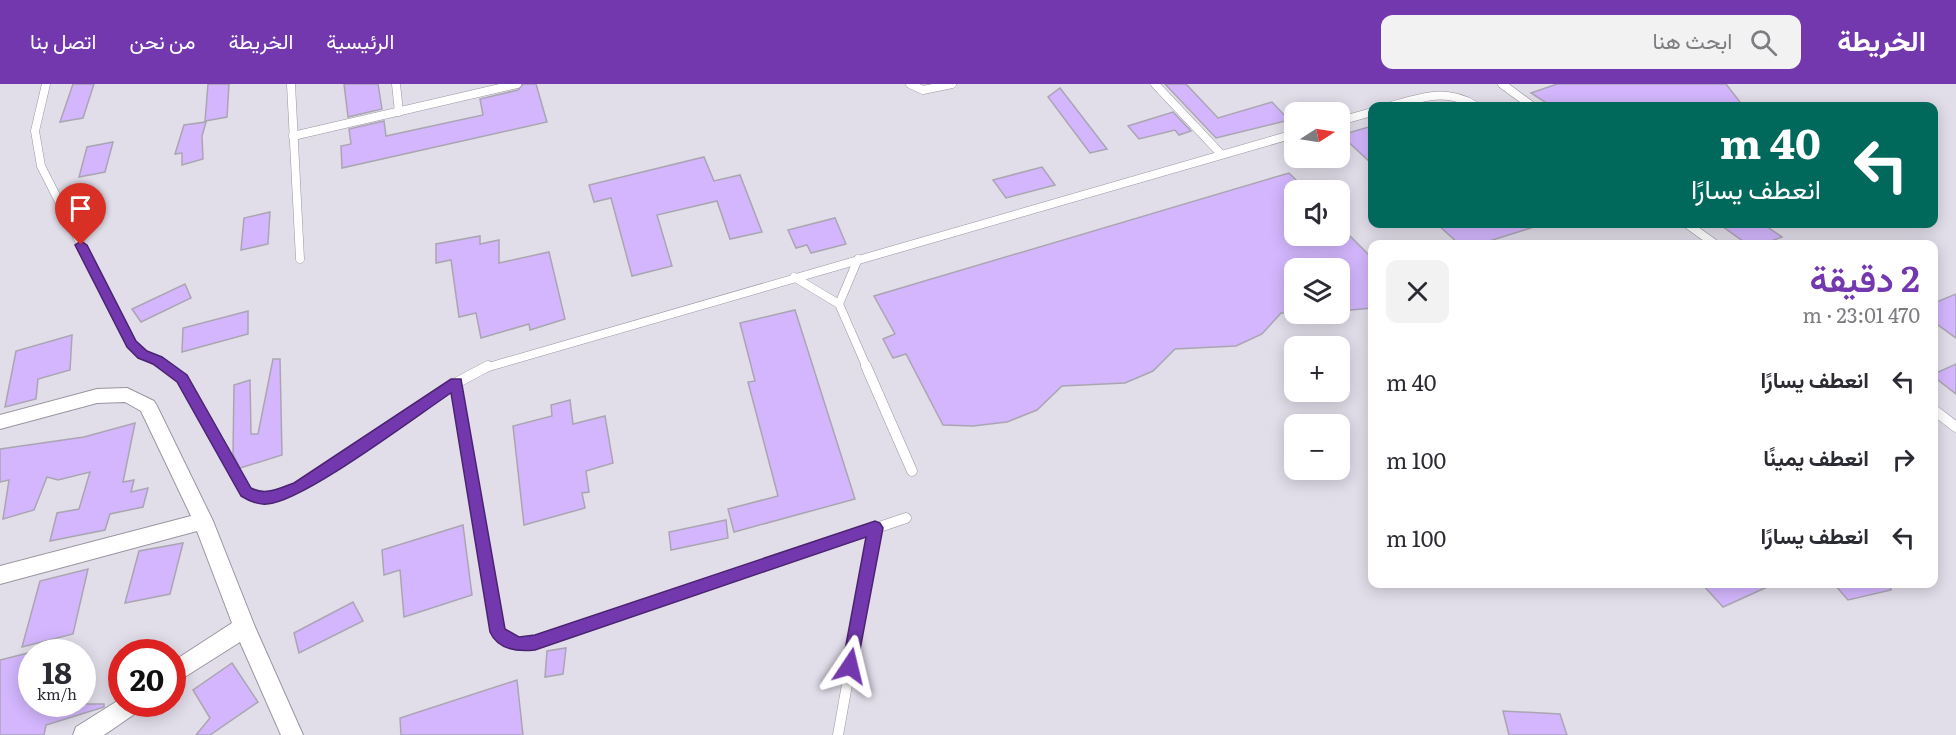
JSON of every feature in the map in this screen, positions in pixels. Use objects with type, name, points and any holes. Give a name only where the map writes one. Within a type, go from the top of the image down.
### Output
[{"type":"street","points":[[0,422],[97,396],[127,395],[148,406],[203,521],[244,627],[292,735]]},
{"type":"street","points":[[0,575],[203,521]]},
{"type":"street","points":[[186,666],[244,627]]},
{"type":"street","points":[[84,735],[111,717]]},
{"type":"lane","points":[[46,84],[35,131],[41,166],[131,344],[182,378],[246,492],[255,497],[268,498],[299,487],[456,382],[508,360],[1284,137]]},
{"type":"lane","points":[[291,84],[300,259]]},
{"type":"lane","points":[[396,84],[399,112]]},
{"type":"lane","points":[[293,136],[399,112],[484,88],[517,84]]},
{"type":"lane","points":[[910,84],[923,90],[952,84]]},
{"type":"lane","points":[[1155,84],[1221,154]]},
{"type":"lane","points":[[1502,84],[1527,102]]},
{"type":"lane","points":[[1407,102],[1448,92],[1464,96],[1471,102]]},
{"type":"lane","points":[[1350,118],[1368,113]]},
{"type":"lane","points":[[1693,228],[1709,240]]},
{"type":"lane","points":[[839,304],[858,259]]},
{"type":"lane","points":[[794,278],[839,304],[912,471]]},
{"type":"lane","points":[[456,382],[498,632],[507,640],[519,644],[535,643],[906,518]]},
{"type":"lane","points":[[1938,413],[1956,427]]},
{"type":"lane","points":[[838,735],[875,528]]},
{"type":"building","points":[[73,84],[94,84],[83,118],[60,122]]},
{"type":"building","points":[[208,84],[229,84],[227,117],[205,121]]},
{"type":"building","points":[[344,84],[378,84],[382,109],[348,117]]},
{"type":"building","points":[[523,84],[536,84],[547,122],[342,168],[341,146],[351,144],[349,129],[384,121],[386,136],[483,115],[480,99],[518,90]]},
{"type":"building","points":[[1165,84],[1186,84],[1218,118],[1272,102],[1284,115],[1284,121],[1216,138]]},
{"type":"building","points":[[1557,84],[1726,84],[1740,102],[1545,102],[1531,93]]},
{"type":"building","points":[[1060,88],[1107,149],[1090,153],[1048,97]]},
{"type":"building","points":[[1173,112],[1191,131],[1179,135],[1175,130],[1139,139],[1128,126]]},
{"type":"building","points":[[206,122],[202,136],[203,159],[182,165],[182,153],[175,154],[184,125]]},
{"type":"building","points":[[1368,127],[1368,160],[1350,143],[1350,132]]},
{"type":"building","points":[[113,142],[105,172],[79,177],[87,147]]},
{"type":"building","points":[[704,157],[714,181],[740,175],[762,232],[730,239],[717,201],[657,215],[672,266],[632,276],[611,198],[594,202],[589,185]]},
{"type":"building","points":[[1042,167],[1055,185],[1006,198],[993,180]]},
{"type":"building","points":[[1289,173],[1296,180],[1284,180],[1284,246],[1350,246],[1350,236],[1368,254],[1368,308],[1350,310],[1350,258],[1284,258],[1284,313],[1281,313],[1262,334],[1236,346],[1175,349],[1153,371],[1125,383],[1062,386],[1037,410],[1007,422],[973,426],[943,425],[906,354],[893,358],[883,339],[895,334],[874,296]]},
{"type":"building","points":[[270,212],[268,244],[241,250],[244,218]]},
{"type":"building","points":[[835,218],[846,244],[811,253],[807,245],[796,248],[788,230]]},
{"type":"building","points":[[1441,228],[1531,228],[1493,240],[1455,240]]},
{"type":"building","points":[[1725,228],[1769,228],[1782,237],[1774,240],[1741,240]]},
{"type":"building","points":[[480,236],[480,244],[499,240],[499,263],[549,252],[565,319],[530,330],[529,324],[481,338],[476,313],[459,317],[451,260],[436,263],[436,244]]},
{"type":"building","points":[[185,284],[191,298],[141,322],[132,309]]},
{"type":"building","points":[[1956,294],[1956,338],[1938,325],[1938,301]]},
{"type":"building","points":[[795,310],[855,499],[734,532],[728,509],[778,496],[748,382],[755,381],[740,323]]},
{"type":"building","points":[[248,311],[248,334],[182,352],[183,328]]},
{"type":"building","points":[[72,335],[70,370],[38,379],[36,399],[5,407],[16,351]]},
{"type":"building","points":[[273,359],[280,359],[282,455],[240,468],[233,454],[234,385],[250,380],[251,434],[258,434]]},
{"type":"building","points":[[1956,364],[1956,394],[1938,380],[1938,372]]},
{"type":"building","points":[[570,400],[573,424],[605,416],[613,463],[586,471],[589,492],[582,493],[585,508],[524,525],[513,426],[552,416],[551,405]]},
{"type":"building","points":[[135,423],[123,482],[134,480],[131,492],[148,488],[143,507],[110,514],[105,530],[50,541],[57,513],[79,509],[90,472],[58,480],[47,477],[34,510],[3,519],[9,480],[0,482],[0,449],[84,437]]},
{"type":"building","points":[[726,520],[728,538],[671,550],[669,532]]},
{"type":"building","points":[[463,525],[472,595],[404,617],[400,570],[384,575],[382,550]]},
{"type":"building","points":[[183,543],[170,594],[125,603],[139,551]]},
{"type":"building","points":[[88,569],[73,634],[53,639],[24,639],[40,581]]},
{"type":"building","points":[[1706,588],[1765,588],[1723,607]]},
{"type":"building","points":[[1838,588],[1891,588],[1891,590],[1848,600]]},
{"type":"building","points":[[353,602],[363,621],[299,653],[294,633]]},
{"type":"building","points":[[566,648],[563,674],[545,677],[547,651]]},
{"type":"building","points":[[18,656],[18,717],[72,717],[46,725],[44,735],[0,735],[0,660]]},
{"type":"building","points":[[232,663],[258,702],[210,735],[196,735],[210,718],[193,690]]},
{"type":"building","points":[[517,680],[523,735],[401,735],[400,718]]},
{"type":"building","points":[[96,704],[104,704],[104,707],[96,709]]},
{"type":"building","points":[[1503,711],[1560,714],[1567,735],[1509,735]]},
{"type":"route","points":[[81,245],[131,344],[182,378],[246,492],[255,497],[268,498],[285,494],[299,487],[456,382],[498,632],[507,640],[519,644],[535,643],[875,528],[850,666]]}]
